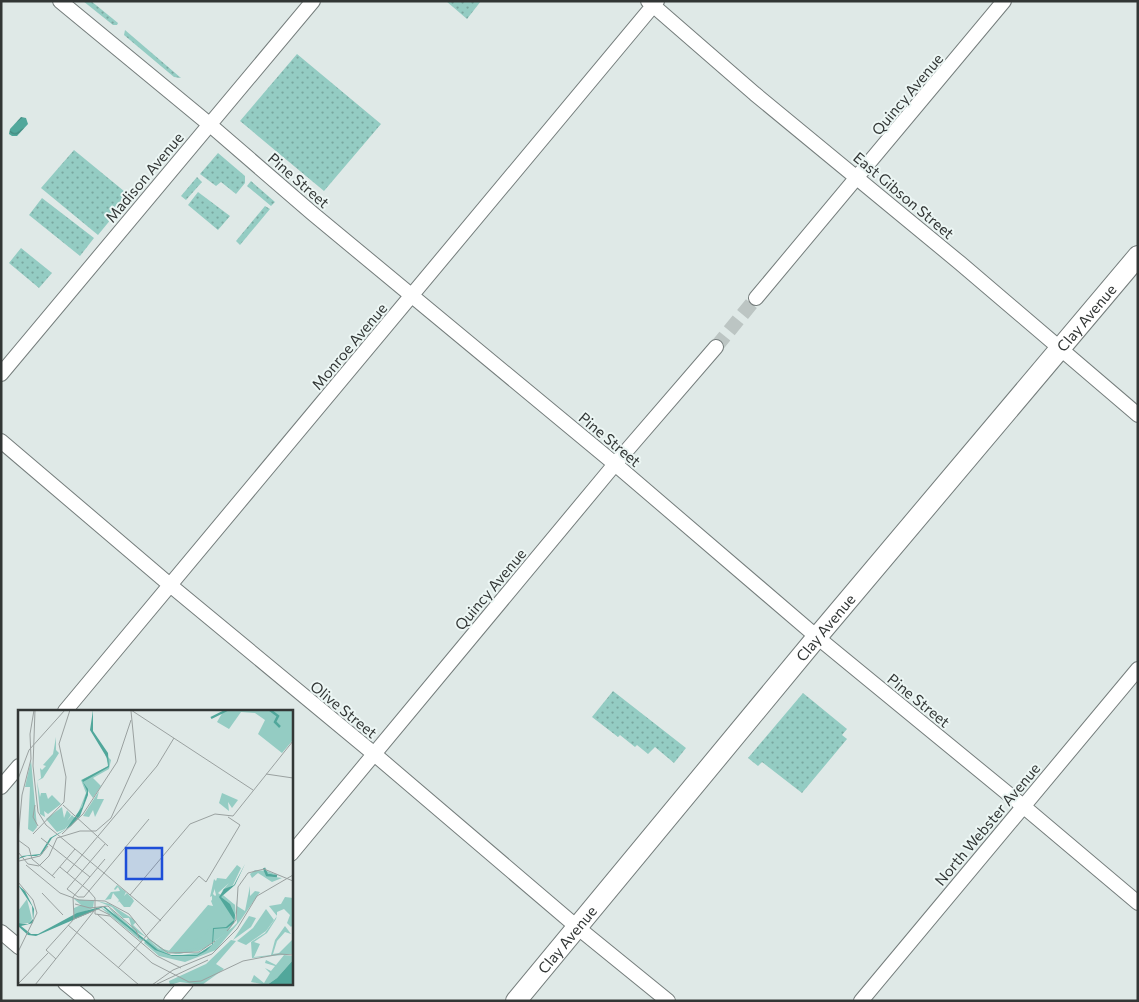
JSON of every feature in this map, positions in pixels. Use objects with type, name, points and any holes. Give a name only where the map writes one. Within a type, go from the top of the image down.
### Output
[{"type":"main road","name":"Clay Avenue","points":[[516,1001],[817,637],[1138,256]]},
{"type":"street","name":"Pine Street","points":[[60,1],[210,124],[312,213],[615,464],[817,637],[1138,903]]},
{"type":"street","name":"Madison Avenue","points":[[1,374],[313,1]]},
{"type":"street","name":"Quincy Avenue","points":[[756,298],[1004,1]]},
{"type":"street","name":"East Gibson Street","points":[[653,3],[754,94],[858,178],[1138,415]]},
{"type":"street","name":"Monroe Avenue","points":[[65,710],[412,296],[653,3]]},
{"type":"street","name":"Quincy Avenue","points":[[292,853],[615,464],[716,347]]},
{"type":"street","name":"Olive Street","points":[[1,441],[170,585],[374,753],[577,927],[668,1001]]},
{"type":"street","name":"North Webster Avenue","points":[[860,1001],[1138,669]]},
{"type":"street","points":[[1,787],[18,767]]},
{"type":"street","points":[[1,932],[18,946]]},
{"type":"street","points":[[66,984],[87,1001]]},
{"type":"street","points":[[171,1001],[185,984]]},
{"type":"shaded area","points":[[83,1],[91,1],[118,23],[117,25],[113,25]]},
{"type":"shaded area","points":[[446,1],[481,1],[467,19]]},
{"type":"shaded area","points":[[125,30],[181,78],[174,77],[124,35]]},
{"type":"shaded area","points":[[297,54],[381,124],[324,191],[240,121]]},
{"type":"shaded area","points":[[74,150],[130,196],[98,235],[41,188]]},
{"type":"shaded area","points":[[218,153],[245,176],[245,183],[236,194],[221,182],[216,186],[200,174]]},
{"type":"shaded area","points":[[197,177],[202,182],[186,200],[181,196]]},
{"type":"shaded area","points":[[251,181],[275,202],[271,206],[247,186]]},
{"type":"shaded area","points":[[198,192],[230,216],[218,230],[188,205]]},
{"type":"shaded area","points":[[42,198],[94,238],[80,256],[29,215]]},
{"type":"shaded area","points":[[265,206],[270,209],[240,245],[236,241]]},
{"type":"shaded area","points":[[21,248],[52,273],[39,288],[9,263]]},
{"type":"shaded area","points":[[613,691],[686,748],[674,763],[655,747],[648,754],[637,745],[635,747],[620,735],[618,737],[592,717]]},
{"type":"shaded area","points":[[803,693],[847,729],[842,735],[847,739],[802,793],[762,762],[758,766],[748,758]]},
{"type":"water","points":[[21,117],[26,118],[28,124],[17,136],[12,136],[9,134],[10,129]]},
{"type":"tunnel","points":[[716,347],[756,298]]}]
